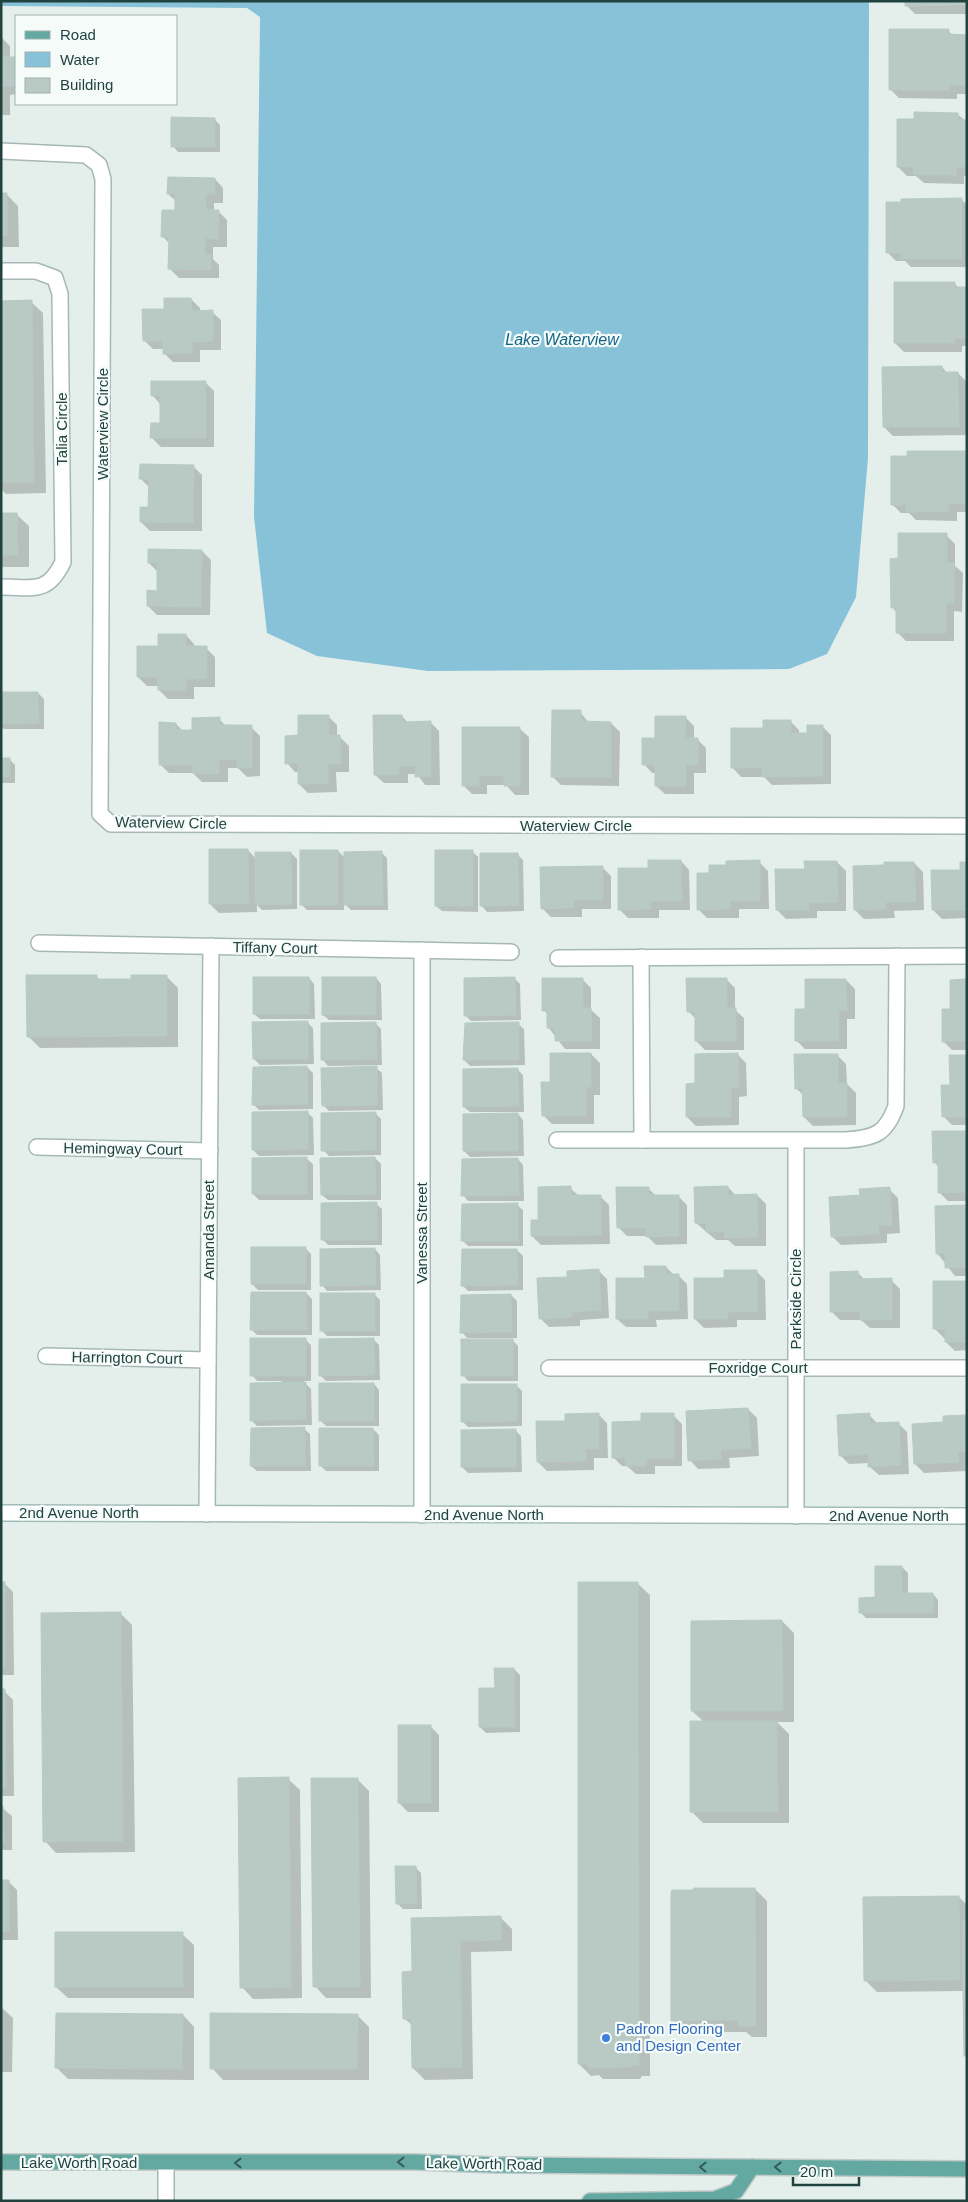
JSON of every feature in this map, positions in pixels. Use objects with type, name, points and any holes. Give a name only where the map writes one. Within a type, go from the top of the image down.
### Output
[{"type":"main road","name":"Lake Worth Road","points":[[1,2162],[415,2162],[967,2169]]},
{"type":"main road","points":[[590,2201],[715,2199],[736,2191],[752,2167]]},
{"type":"street","name":"Waterview Circle","points":[[1,151],[86,155],[99,165],[103,179],[100,814],[111,824],[967,826]]},
{"type":"street","name":"Talia Circle","points":[[1,271],[36,271],[55,278],[60,294],[63,562],[55,577],[44,586],[1,587]]},
{"type":"street","name":"Tiffany Court","points":[[39,943],[511,952]]},
{"type":"street","name":"Amanda Street","points":[[207,1514],[212,946]]},
{"type":"street","name":"Vanessa Street","points":[[422,950],[422,1515]]},
{"type":"street","points":[[558,1140],[796,1141],[866,1139],[880,1133],[890,1122],[896,1106],[897,956]]},
{"type":"street","points":[[558,958],[967,956]]},
{"type":"street","points":[[641,957],[642,1140]]},
{"type":"street","name":"Parkside Circle","points":[[796,1141],[796,1516]]},
{"type":"street","name":"Hemingway Court","points":[[37,1147],[210,1151]]},
{"type":"street","name":"Harrington Court","points":[[46,1356],[208,1360]]},
{"type":"street","name":"Foxridge Court","points":[[549,1368],[967,1368]]},
{"type":"street","name":"2nd Avenue North","points":[[1,1513],[967,1516]]},
{"type":"street","points":[[166,2163],[166,2201]]},
{"type":"water","name":"Lake Waterview","points":[[1,1],[869,1],[868,458],[856,597],[827,654],[789,669],[428,671],[317,656],[267,633],[254,517],[260,17],[247,8],[1,6]]},
{"type":"building","points":[[905,1],[967,1],[967,5],[905,6]]},
{"type":"building","points":[[889,29],[949,29],[949,34],[966,35],[965,85],[949,85],[949,90],[889,90]]},
{"type":"building","points":[[1,36],[2,57],[15,57],[15,86],[1,86]]},
{"type":"building","points":[[914,112],[958,113],[958,120],[967,120],[967,167],[956,167],[956,175],[913,175],[914,167],[897,167],[897,119],[914,119]]},
{"type":"building","points":[[171,117],[215,118],[215,147],[171,147]]},
{"type":"building","points":[[168,177],[215,178],[215,194],[206,194],[206,210],[219,210],[218,239],[205,238],[205,255],[211,255],[211,270],[168,269],[169,237],[161,237],[162,210],[175,210],[175,194],[167,194]]},
{"type":"building","points":[[1,193],[7,193],[7,235],[1,236]]},
{"type":"building","points":[[962,198],[962,259],[901,259],[901,253],[886,253],[886,202],[901,202],[901,199]]},
{"type":"building","points":[[894,282],[955,282],[955,287],[967,287],[967,338],[954,338],[954,343],[894,343]]},
{"type":"building","points":[[164,298],[191,298],[192,311],[213,310],[213,341],[192,342],[192,353],[163,354],[163,341],[143,341],[142,309],[164,309]]},
{"type":"building","points":[[32,300],[34,482],[1,482],[1,301]]},
{"type":"building","points":[[942,366],[943,372],[958,372],[959,427],[883,427],[882,367]]},
{"type":"building","points":[[151,381],[206,381],[206,438],[150,438],[151,423],[160,423],[160,396],[151,396]]},
{"type":"building","points":[[907,451],[967,451],[967,504],[949,503],[948,512],[906,512],[906,505],[891,505],[891,456],[907,456]]},
{"type":"building","points":[[140,464],[194,465],[193,523],[140,522],[140,507],[148,507],[149,479],[139,479]]},
{"type":"building","points":[[1,513],[17,513],[18,555],[1,555]]},
{"type":"building","points":[[898,533],[947,533],[947,563],[954,563],[954,603],[946,603],[946,633],[896,633],[896,607],[891,608],[890,559],[898,558]]},
{"type":"building","points":[[148,549],[202,550],[201,607],[147,606],[147,590],[157,591],[157,563],[148,563]]},
{"type":"building","points":[[158,634],[186,634],[186,646],[207,646],[207,679],[186,679],[186,690],[158,690],[157,677],[137,677],[137,646],[158,646]]},
{"type":"building","points":[[1,692],[38,692],[39,723],[1,724]]},
{"type":"building","points":[[552,710],[581,710],[581,721],[611,722],[611,777],[551,777]]},
{"type":"building","points":[[298,715],[329,715],[329,735],[340,735],[341,764],[328,764],[328,784],[298,784],[298,763],[285,764],[285,736],[298,735]]},
{"type":"building","points":[[373,715],[402,715],[403,722],[431,721],[431,776],[415,777],[415,766],[399,766],[399,775],[374,775]]},
{"type":"building","points":[[655,716],[686,716],[685,738],[698,738],[698,765],[686,765],[686,786],[655,786],[655,765],[642,765],[642,738],[655,738]]},
{"type":"building","points":[[220,717],[220,725],[252,725],[252,768],[237,768],[237,760],[219,760],[219,774],[192,773],[192,765],[159,765],[159,722],[176,723],[176,730],[192,730],[192,718]]},
{"type":"building","points":[[763,720],[791,720],[791,733],[807,733],[807,725],[823,725],[823,776],[762,777],[762,768],[731,768],[731,728],[763,728]]},
{"type":"building","points":[[462,727],[520,727],[520,786],[504,786],[504,776],[479,776],[479,786],[462,786]]},
{"type":"building","points":[[1,758],[10,758],[10,777],[1,777]]},
{"type":"building","points":[[209,849],[248,849],[249,904],[209,904]]},
{"type":"building","points":[[300,850],[338,850],[338,905],[300,905]]},
{"type":"building","points":[[435,850],[473,850],[473,906],[435,906]]},
{"type":"building","points":[[382,851],[383,905],[344,905],[344,852]]},
{"type":"building","points":[[255,852],[291,852],[292,904],[255,905]]},
{"type":"building","points":[[480,853],[518,853],[519,906],[480,906]]},
{"type":"building","points":[[648,860],[681,860],[682,901],[651,901],[651,909],[618,910],[618,868],[648,868]]},
{"type":"building","points":[[760,860],[760,901],[730,901],[730,909],[697,910],[697,873],[709,873],[709,865],[726,865],[726,861]]},
{"type":"building","points":[[804,861],[837,861],[838,902],[809,903],[809,910],[776,910],[775,869],[805,869]]},
{"type":"building","points":[[884,862],[914,862],[916,902],[886,902],[886,909],[854,910],[853,866],[884,865]]},
{"type":"building","points":[[960,862],[967,862],[966,910],[932,910],[931,870],[960,870]]},
{"type":"building","points":[[603,866],[603,900],[574,900],[574,908],[541,909],[540,867]]},
{"type":"building","points":[[26,975],[97,975],[97,979],[131,979],[131,975],[167,975],[167,1036],[27,1037]]},
{"type":"building","points":[[253,977],[309,977],[309,1014],[253,1014]]},
{"type":"building","points":[[322,977],[376,977],[376,1015],[322,1015]]},
{"type":"building","points":[[515,977],[516,1015],[464,1016],[464,978]]},
{"type":"building","points":[[542,978],[583,978],[583,1008],[591,1008],[592,1041],[555,1041],[555,1028],[547,1028],[547,1011],[542,1011]]},
{"type":"building","points":[[686,978],[727,978],[727,1008],[736,1008],[736,1041],[695,1041],[695,1012],[687,1012]]},
{"type":"building","points":[[805,979],[846,979],[847,1011],[839,1010],[839,1041],[795,1041],[795,1009],[805,1009]]},
{"type":"building","points":[[967,979],[967,1041],[942,1042],[942,1009],[950,1009],[950,980]]},
{"type":"building","points":[[308,1021],[308,1059],[253,1059],[252,1022]]},
{"type":"building","points":[[376,1022],[377,1059],[321,1060],[321,1023]]},
{"type":"building","points":[[519,1022],[519,1060],[463,1060],[465,1023]]},
{"type":"building","points":[[550,1053],[591,1053],[591,1087],[586,1087],[586,1116],[542,1116],[541,1082],[550,1082]]},
{"type":"building","points":[[738,1053],[739,1088],[731,1088],[731,1117],[686,1117],[686,1084],[695,1083],[695,1054]]},
{"type":"building","points":[[794,1054],[838,1054],[838,1083],[847,1083],[847,1117],[803,1117],[802,1088],[795,1089]]},
{"type":"building","points":[[949,1055],[967,1055],[967,1117],[942,1117],[941,1085],[950,1085]]},
{"type":"building","points":[[307,1066],[308,1104],[252,1105],[253,1067]]},
{"type":"building","points":[[377,1066],[377,1105],[322,1106],[321,1068]]},
{"type":"building","points":[[518,1068],[519,1106],[463,1107],[463,1069]]},
{"type":"building","points":[[308,1111],[308,1149],[252,1150],[252,1112]]},
{"type":"building","points":[[376,1112],[376,1150],[321,1151],[321,1113]]},
{"type":"building","points":[[518,1113],[518,1151],[463,1151],[463,1114]]},
{"type":"building","points":[[932,1131],[967,1131],[967,1192],[938,1193],[938,1162],[933,1163]]},
{"type":"building","points":[[307,1157],[307,1194],[252,1194],[252,1158]]},
{"type":"building","points":[[375,1157],[376,1194],[321,1195],[320,1158]]},
{"type":"building","points":[[518,1158],[519,1195],[461,1196],[462,1159]]},
{"type":"building","points":[[571,1186],[571,1195],[601,1195],[601,1235],[531,1236],[531,1220],[538,1220],[538,1187]]},
{"type":"building","points":[[728,1186],[728,1195],[757,1194],[758,1237],[724,1238],[725,1232],[706,1232],[706,1223],[695,1223],[694,1187]]},
{"type":"building","points":[[616,1187],[649,1187],[649,1195],[679,1195],[679,1236],[646,1237],[646,1228],[617,1228]]},
{"type":"building","points":[[890,1187],[892,1225],[878,1226],[879,1234],[831,1237],[829,1197],[860,1195],[859,1189]]},
{"type":"building","points":[[377,1202],[377,1240],[321,1240],[321,1203]]},
{"type":"building","points":[[518,1203],[518,1241],[461,1241],[462,1204]]},
{"type":"building","points":[[967,1205],[967,1267],[945,1268],[945,1253],[936,1254],[935,1206]]},
{"type":"building","points":[[251,1247],[306,1247],[306,1284],[251,1284]]},
{"type":"building","points":[[375,1248],[376,1285],[320,1286],[320,1249]]},
{"type":"building","points":[[462,1249],[517,1249],[518,1285],[461,1286]]},
{"type":"building","points":[[644,1266],[666,1266],[666,1274],[679,1274],[679,1311],[648,1311],[648,1319],[616,1319],[616,1278],[645,1278]]},
{"type":"building","points":[[599,1269],[601,1310],[572,1312],[572,1317],[539,1319],[537,1278],[567,1277],[567,1271]]},
{"type":"building","points":[[724,1270],[757,1270],[757,1312],[728,1312],[728,1319],[694,1319],[694,1278],[724,1278]]},
{"type":"building","points":[[858,1271],[858,1279],[892,1278],[892,1320],[860,1320],[860,1311],[830,1312],[830,1272]]},
{"type":"building","points":[[933,1281],[967,1281],[967,1342],[945,1342],[945,1329],[933,1329]]},
{"type":"building","points":[[251,1292],[306,1292],[307,1330],[250,1330]]},
{"type":"building","points":[[320,1293],[375,1293],[375,1331],[320,1331]]},
{"type":"building","points":[[511,1294],[512,1332],[460,1333],[461,1295]]},
{"type":"building","points":[[250,1338],[306,1338],[306,1376],[250,1376]]},
{"type":"building","points":[[374,1338],[375,1375],[319,1376],[319,1339]]},
{"type":"building","points":[[461,1339],[513,1339],[513,1376],[461,1376]]},
{"type":"building","points":[[306,1382],[306,1419],[250,1421],[250,1383]]},
{"type":"building","points":[[319,1383],[374,1383],[374,1421],[319,1421]]},
{"type":"building","points":[[461,1384],[517,1384],[517,1421],[461,1422]]},
{"type":"building","points":[[748,1408],[751,1448],[721,1450],[721,1459],[688,1461],[686,1411]]},
{"type":"building","points":[[599,1413],[599,1449],[586,1449],[586,1461],[537,1462],[536,1421],[565,1421],[565,1414]]},
{"type":"building","points":[[641,1413],[674,1413],[674,1458],[647,1458],[646,1466],[626,1466],[625,1458],[612,1458],[612,1422],[641,1421]]},
{"type":"building","points":[[870,1413],[870,1423],[899,1422],[901,1465],[868,1467],[868,1454],[839,1456],[837,1415]]},
{"type":"building","points":[[967,1415],[967,1452],[958,1452],[959,1462],[914,1464],[912,1424],[943,1422],[943,1416]]},
{"type":"building","points":[[305,1427],[305,1466],[250,1466],[251,1428]]},
{"type":"building","points":[[319,1428],[373,1428],[374,1466],[319,1466]]},
{"type":"building","points":[[516,1429],[516,1467],[461,1467],[461,1430]]},
{"type":"building","points":[[875,1566],[902,1566],[902,1593],[933,1593],[933,1613],[859,1613],[859,1598],[875,1597]]},
{"type":"building","points":[[1,1582],[5,1582],[5,1666],[1,1666]]},
{"type":"building","points":[[578,1582],[638,1582],[639,2065],[631,2065],[631,2067],[590,2068],[586,2064],[578,2064]]},
{"type":"building","points":[[121,1612],[123,1841],[43,1842],[41,1613]]},
{"type":"building","points":[[782,1620],[783,1711],[691,1711],[691,1621]]},
{"type":"building","points":[[494,1668],[514,1668],[515,1727],[479,1727],[479,1688],[495,1688]]},
{"type":"building","points":[[1,1689],[5,1689],[6,1787],[1,1787]]},
{"type":"building","points":[[690,1721],[777,1721],[778,1812],[690,1812]]},
{"type":"building","points":[[398,1725],[431,1725],[431,1803],[398,1803]]},
{"type":"building","points":[[289,1777],[291,1987],[240,1988],[238,1778]]},
{"type":"building","points":[[311,1778],[358,1778],[360,1987],[313,1987]]},
{"type":"building","points":[[1,1806],[3,1806],[4,1842],[1,1842]]},
{"type":"building","points":[[395,1866],[416,1866],[417,1903],[396,1904]]},
{"type":"building","points":[[1,1880],[9,1880],[9,1931],[1,1932]]},
{"type":"building","points":[[694,1888],[755,1888],[756,2026],[738,2026],[738,2020],[671,2021],[671,1892],[672,1890],[693,1890]]},
{"type":"building","points":[[959,1896],[960,1980],[864,1981],[863,1897]]},
{"type":"building","points":[[501,1916],[501,1940],[460,1941],[462,2067],[412,2068],[411,2019],[403,2019],[402,1972],[412,1971],[411,1918]]},
{"type":"building","points":[[962,1921],[967,1921],[967,2056],[964,2056]]},
{"type":"building","points":[[55,1932],[183,1932],[183,1987],[55,1987]]},
{"type":"building","points":[[56,2013],[183,2014],[182,2069],[55,2068]]},
{"type":"building","points":[[210,2013],[358,2014],[357,2069],[210,2069]]},
{"type":"place","name":"Padron Flooring and Design Center","points":[[606,2038]]}]
